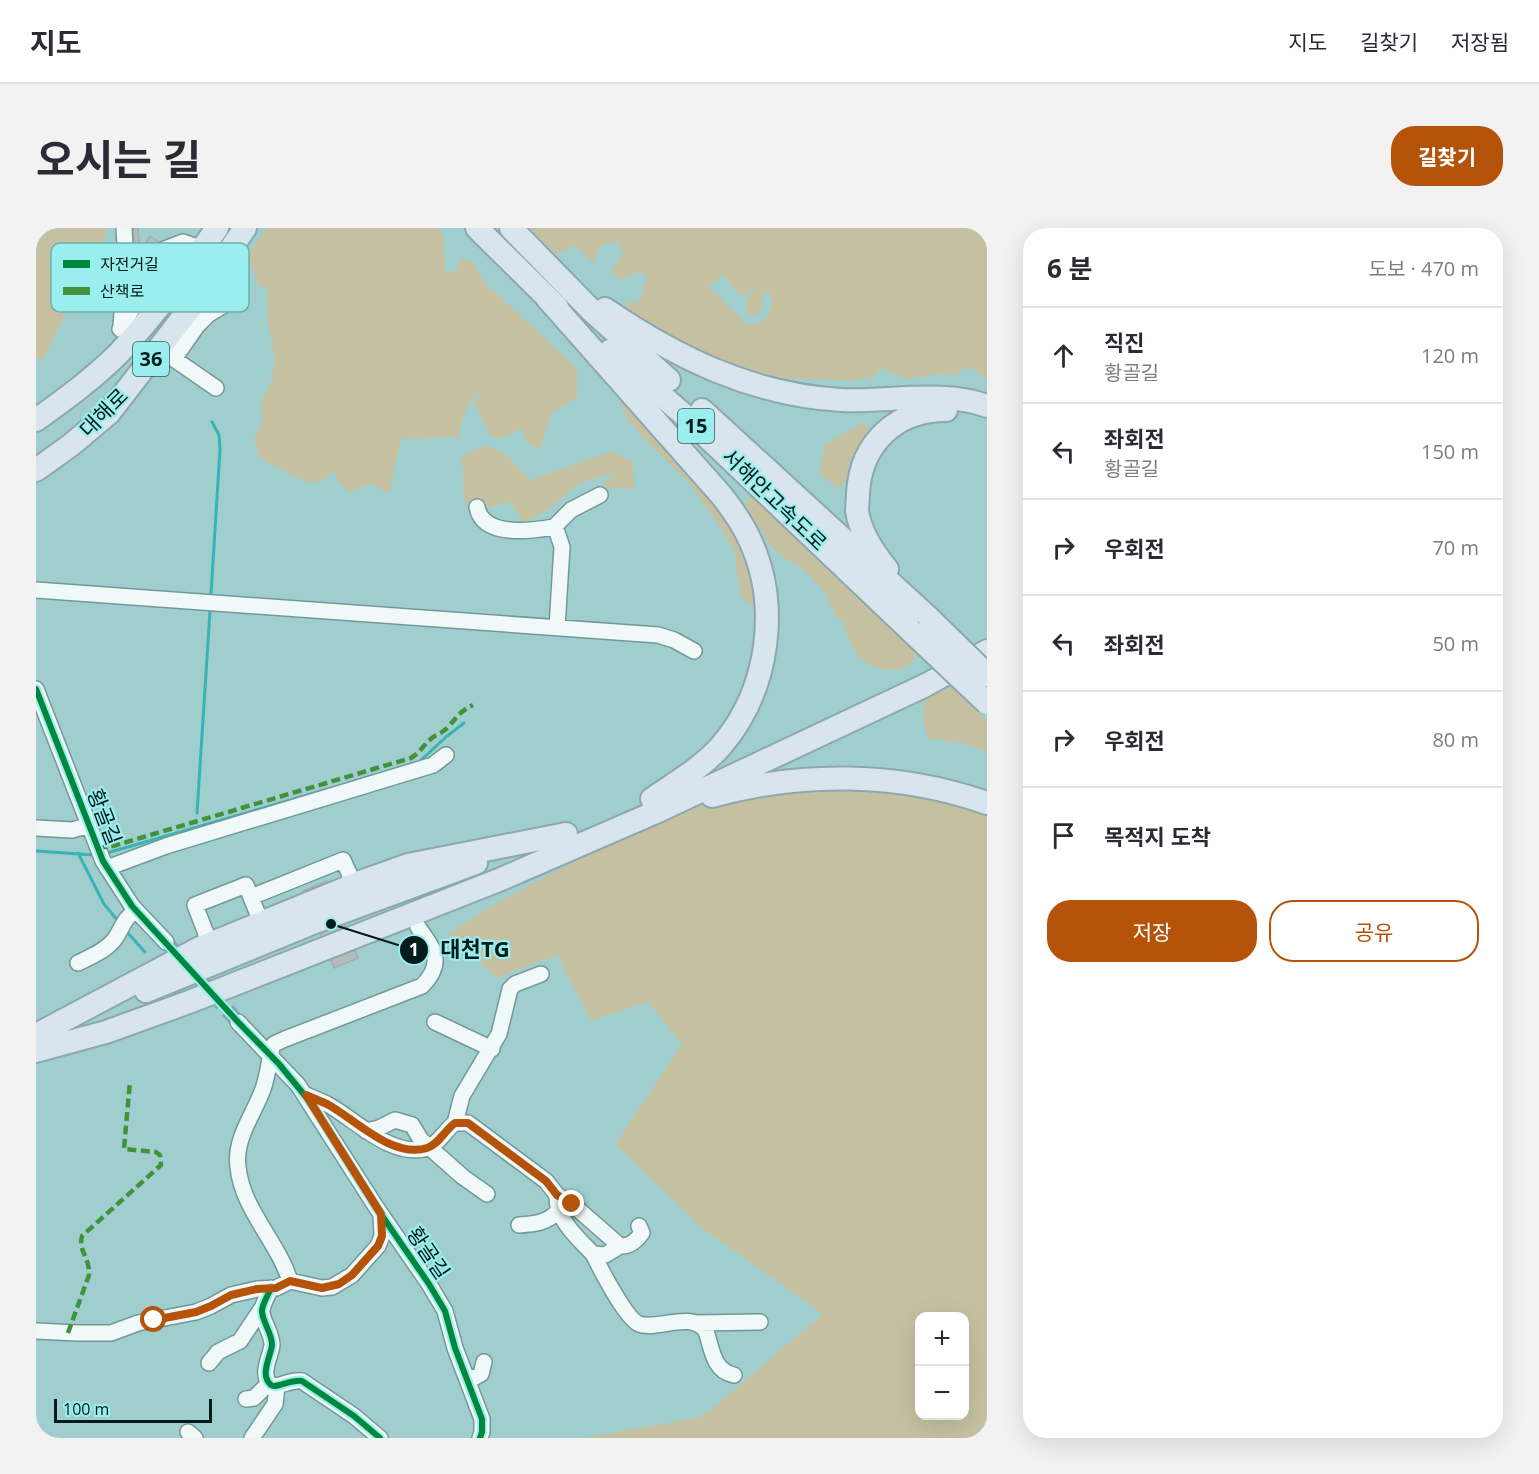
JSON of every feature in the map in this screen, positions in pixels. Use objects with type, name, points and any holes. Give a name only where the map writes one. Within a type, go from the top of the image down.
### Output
[{"type":"highway","name":"대해로","points":[[206,243],[217,228]]},
{"type":"highway","name":"대해로","points":[[234,243],[245,228]]},
{"type":"highway","name":"서해안고속도로","points":[[477,228],[547,298],[683,414],[919,624],[987,675]]},
{"type":"highway","name":"서해안고속도로","points":[[511,228],[622,340],[672,382],[919,624],[987,703]]},
{"type":"highway","points":[[562,279],[672,352],[750,385],[793,395],[840,400],[951,399],[978,402],[987,406]]},
{"type":"highway","points":[[547,298],[685,451],[722,496],[750,540],[760,569],[765,599],[765,657],[750,704],[720,747],[654,805]]},
{"type":"highway","name":"대해로","points":[[36,420],[83,385],[117,355],[155,312]]},
{"type":"highway","name":"대해로","points":[[36,470],[71,445],[109,413],[166,353],[195,312]]},
{"type":"highway","points":[[919,624],[864,534],[857,511],[859,480],[868,455],[882,434],[901,420],[930,410],[955,410],[987,418]]},
{"type":"highway","points":[[37,1043],[106,1032],[189,1002],[410,916],[552,856],[768,745],[987,638]]},
{"type":"highway","points":[[37,1043],[210,944],[261,922],[354,884],[408,865],[566,834],[654,805],[926,685],[987,651]]},
{"type":"highway","points":[[654,805],[789,780],[839,777],[924,785],[987,802]]},
{"type":"highway","points":[[37,1043],[231,974],[506,866],[566,834]]},
{"type":"highway","points":[[37,1043],[82,1045],[163,1024],[233,1000],[418,927],[520,878],[552,856]]},
{"type":"street","points":[[124,228],[125,243]]},
{"type":"street","points":[[117,355],[122,312]]},
{"type":"street","points":[[120,329],[130,312]]},
{"type":"street","points":[[166,353],[216,388]]},
{"type":"street","points":[[477,507],[481,518],[488,524],[503,529],[541,531],[554,527],[571,510],[600,495]]},
{"type":"street","points":[[554,527],[562,547],[558,627]]},
{"type":"street","points":[[36,590],[664,636],[694,651]]},
{"type":"street","name":"황골길","points":[[36,689],[102,859],[136,910],[166,942]]},
{"type":"street","points":[[102,859],[187,839],[433,765],[446,755]]},
{"type":"street","points":[[36,828],[72,830],[90,825]]},
{"type":"street","points":[[251,897],[344,860],[354,884]]},
{"type":"street","points":[[210,944],[195,905],[246,885],[261,922]]},
{"type":"street","points":[[78,963],[110,944],[122,924],[136,910]]},
{"type":"street","points":[[36,1330],[88,1334],[111,1333],[138,1323],[196,1312],[243,1291],[271,1288],[290,1281],[280,1256],[249,1202],[237,1166],[238,1151],[244,1130],[264,1087],[270,1055],[274,1044],[285,1039],[422,986],[430,977],[436,962],[432,949],[418,927]]},
{"type":"street","points":[[306,1095],[326,1104],[385,1142],[402,1147],[428,1148],[455,1123],[462,1096],[499,1034],[510,988],[541,974]]},
{"type":"street","name":"황골길","points":[[238,1022],[306,1095],[445,1311],[455,1348],[482,1419],[480,1438]]},
{"type":"street","points":[[435,1022],[492,1049]]},
{"type":"street","points":[[366,1131],[379,1128],[395,1120],[412,1125],[417,1136],[428,1148],[487,1194]]},
{"type":"street","points":[[455,1123],[468,1123],[477,1129],[546,1181],[557,1195],[572,1204],[620,1246]]},
{"type":"street","points":[[557,1195],[558,1211],[570,1229],[593,1254],[620,1302],[639,1324],[760,1322]]},
{"type":"street","points":[[519,1225],[548,1220],[558,1211]]},
{"type":"street","name":"황골길","points":[[290,1281],[322,1288],[332,1287],[352,1275],[378,1246],[382,1236],[381,1214]]},
{"type":"street","points":[[593,1254],[605,1255],[620,1246],[625,1247],[639,1238],[642,1233],[639,1226]]},
{"type":"street","points":[[209,1363],[218,1352],[240,1341],[262,1308],[271,1288]]},
{"type":"street","points":[[451,1328],[461,1324],[452,1306]]},
{"type":"street","points":[[252,1438],[276,1404],[273,1385],[266,1371],[271,1350],[271,1336],[262,1315],[262,1308]]},
{"type":"street","points":[[696,1323],[703,1326],[706,1331],[720,1369],[734,1375]]},
{"type":"street","points":[[468,1381],[482,1374],[484,1362]]},
{"type":"street","points":[[246,1399],[254,1398],[273,1385],[292,1380],[302,1381],[354,1416],[375,1436]]},
{"type":"shaded area","points":[[36,228],[106,228],[106,235],[102,243],[51,243],[51,312],[67,312],[42,361],[36,357]]},
{"type":"shaded area","points":[[266,228],[438,228],[443,236],[446,276],[459,267],[460,258],[473,263],[484,282],[577,368],[577,397],[551,414],[540,450],[527,442],[520,428],[505,438],[491,437],[475,405],[481,389],[466,412],[461,423],[459,437],[401,439],[389,494],[370,483],[350,493],[338,482],[333,471],[321,482],[306,482],[259,458],[254,437],[262,425],[262,401],[272,379],[275,358],[268,324],[267,287],[260,287],[249,261],[249,253]]},
{"type":"shaded area","points":[[528,228],[987,228],[987,380],[972,369],[960,369],[957,376],[941,374],[905,379],[880,368],[876,376],[851,381],[746,376],[635,318],[626,305],[630,300],[639,303],[647,275],[635,272],[622,281],[610,271],[623,253],[618,242],[602,244],[593,263],[575,245],[557,254]],"holes":[[[722,274],[742,297],[754,288],[747,301],[746,311],[747,315],[757,316],[758,311],[763,307],[761,299],[769,290],[772,303],[765,320],[749,326],[708,286],[716,282]]]},
{"type":"shaded area","points":[[619,399],[628,400],[723,508],[753,566],[755,602],[749,603],[742,599],[736,570],[736,556],[726,536],[689,483],[628,420]]},
{"type":"shaded area","points":[[864,422],[871,433],[854,453],[845,481],[840,488],[819,473],[825,444]]},
{"type":"shaded area","points":[[487,445],[505,454],[531,480],[612,451],[632,461],[635,489],[601,488],[614,472],[578,484],[551,507],[524,523],[509,501],[489,508],[482,500],[465,504],[461,456]]},
{"type":"shaded area","points":[[750,496],[757,496],[913,649],[916,654],[912,662],[906,667],[890,670],[872,665],[858,655],[843,621],[837,618],[824,592],[802,569],[773,549],[746,504]]},
{"type":"shaded area","points":[[953,688],[987,721],[987,753],[971,745],[928,738],[923,718],[926,694]]},
{"type":"shaded area","points":[[853,783],[987,809],[987,1438],[583,1438],[702,1417],[823,1314],[702,1228],[615,1144],[682,1044],[648,1002],[591,1021],[557,955],[497,978],[447,935],[488,908],[576,860],[681,812],[713,803]]},
{"type":"building","points":[[129,229],[138,229],[139,243],[130,243]]},
{"type":"building","points":[[150,236],[160,243],[145,243]]},
{"type":"building","points":[[327,881],[358,958],[334,968],[303,891]]},
{"type":"waterway","points":[[211,594],[220,449],[219,435],[212,422]]},
{"type":"waterway","points":[[197,813],[210,611]]},
{"type":"waterway","points":[[420,761],[464,723]]},
{"type":"waterway","points":[[107,853],[325,790]]},
{"type":"waterway","points":[[36,851],[94,855]]},
{"type":"waterway","points":[[78,853],[104,904],[118,921]]},
{"type":"waterway","points":[[126,931],[145,952]]},
{"type":"tunnel","points":[[166,942],[238,1022]]},
{"type":"marked path","points":[[98,848],[113,846],[411,758],[432,738],[446,729],[462,712],[473,705]]},
{"type":"marked path","points":[[68,1333],[89,1275],[81,1242],[82,1236],[161,1165],[160,1155],[156,1152],[124,1149],[130,1081]]},
{"type":"cycle path","points":[[36,689],[103,861],[132,906],[279,1064],[311,1103],[376,1207],[429,1284],[445,1311],[455,1348],[482,1419],[480,1438]]},
{"type":"cycle path","points":[[271,1288],[262,1310],[272,1345],[266,1371],[268,1381],[273,1386],[302,1381],[354,1416],[380,1438]]},
{"type":"place","name":"대천TG","points":[[331,924]]},
{"type":"route","points":[[154,1320],[196,1312],[243,1291],[276,1288],[290,1281],[322,1288],[332,1287],[352,1275],[378,1246],[382,1236],[381,1214],[306,1095],[338,1111],[385,1142],[402,1147],[428,1148],[455,1123],[468,1123],[546,1181],[557,1195],[572,1204]]}]
